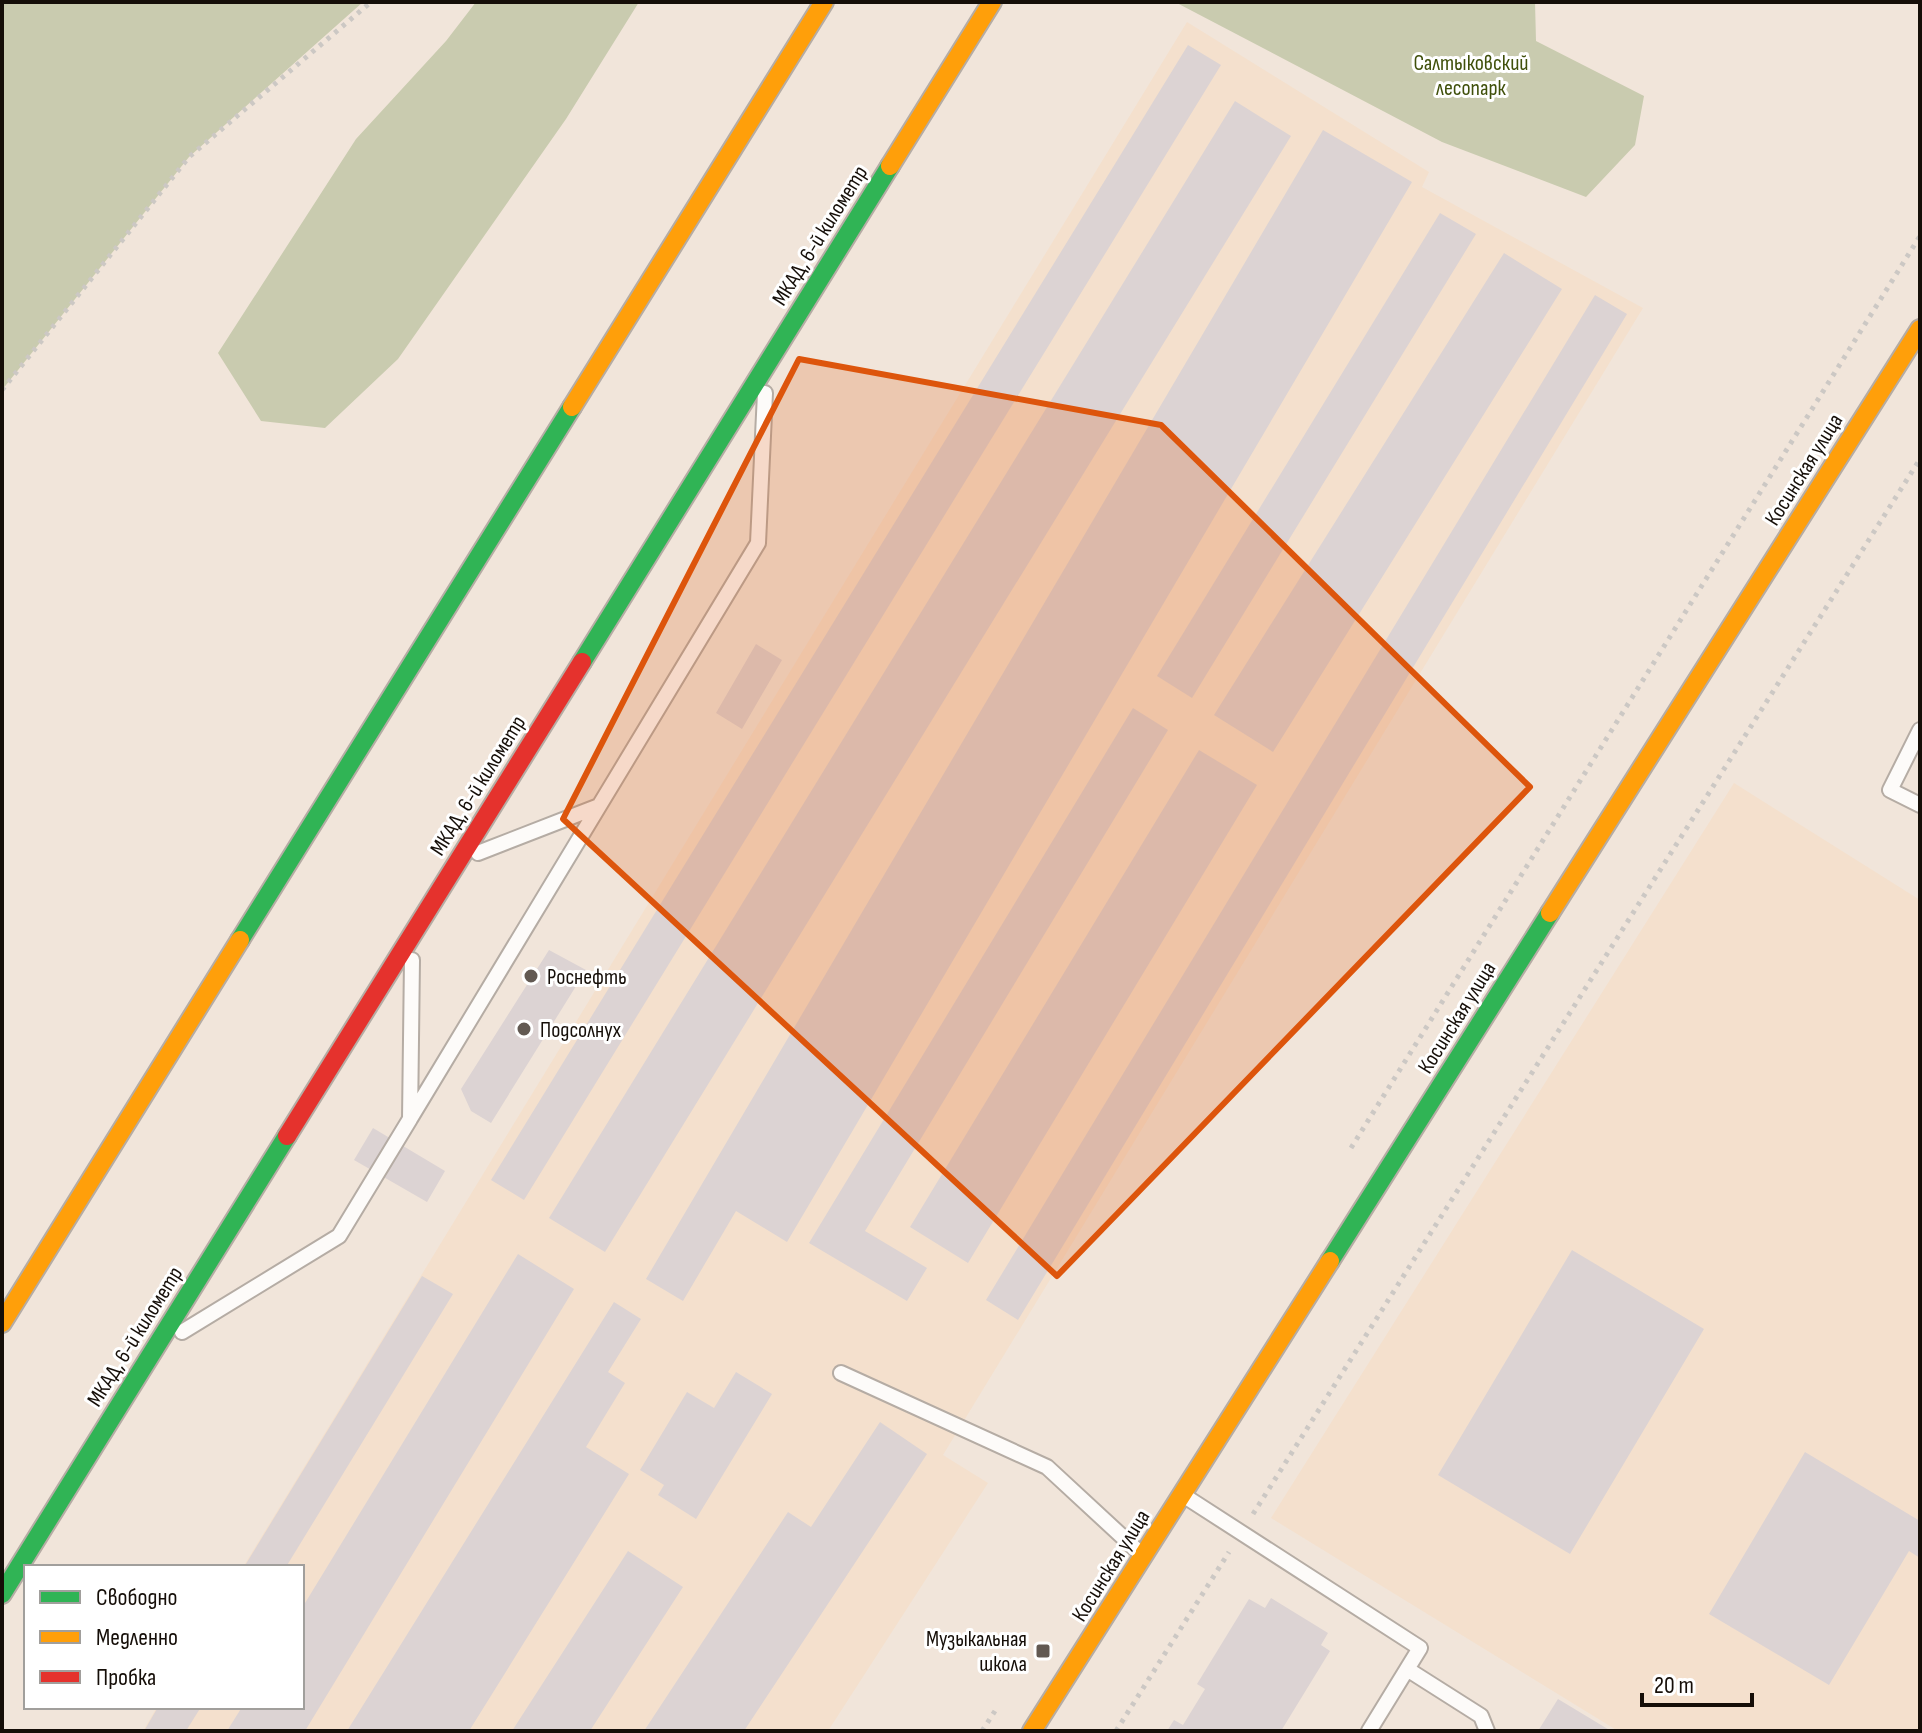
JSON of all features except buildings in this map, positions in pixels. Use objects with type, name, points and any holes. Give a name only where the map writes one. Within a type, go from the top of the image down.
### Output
[{"type":"main road","points":[[2,1323],[824,2]]},
{"type":"main road","name":"МКАД, 6-й километр","points":[[2,1594],[992,2]]},
{"type":"main road","name":"Косинская улица","points":[[1032,1731],[1920,329]]},
{"type":"lane","points":[[155,1349],[339,1236],[758,543],[766,365]]},
{"type":"lane","points":[[1920,730],[1890,790],[1920,805]]},
{"type":"lane","points":[[459,860],[599,806]]},
{"type":"lane","points":[[410,1119],[412,935]]},
{"type":"lane","points":[[841,1373],[1047,1467],[1143,1556]]},
{"type":"lane","points":[[1182,1495],[1420,1648],[1369,1731]]},
{"type":"lane","points":[[1407,1669],[1481,1716],[1487,1731]]},
{"type":"path","points":[[2,390],[189,157],[371,2]]},
{"type":"path","points":[[1347,1153],[1920,236]]},
{"type":"path","points":[[1116,1731],[1920,459]]},
{"type":"path","points":[[982,1731],[999,1706]]},
{"type":"highlighted area","points":[[799,359],[1161,425],[1530,787],[1057,1276],[563,819]]},
{"type":"shaded area","points":[[1187,22],[1429,172],[1422,187],[1643,308],[943,1455],[988,1483],[828,1731],[143,1731],[156,1709],[304,1709],[304,1565],[244,1565]]},
{"type":"shaded area","points":[[1734,783],[1920,900],[1920,1731],[1618,1731],[1271,1518]]},
{"type":"green space","points":[[2,2],[363,2],[189,157],[2,390]]},
{"type":"green space","points":[[476,2],[639,2],[566,119],[398,359],[325,428],[261,421],[218,353],[356,139],[446,41]]},
{"type":"green space","name":"Салтыковский лесопарк","points":[[1175,2],[1535,2],[1536,41],[1644,96],[1635,145],[1586,197],[1442,142]]},
{"type":"traffic: fast","points":[[582,662],[890,166]]},
{"type":"traffic: fast","points":[[240,940],[572,407]]},
{"type":"traffic: fast","points":[[1330,1261],[1550,913]]},
{"type":"traffic: fast","points":[[2,1594],[287,1136]]},
{"type":"traffic: slow","points":[[572,407],[824,2]]},
{"type":"traffic: slow","points":[[890,166],[992,2]]},
{"type":"traffic: slow","points":[[1550,913],[1920,329]]},
{"type":"traffic: slow","points":[[2,1323],[240,940]]},
{"type":"traffic: slow","points":[[1032,1731],[1330,1261]]},
{"type":"traffic: jam","points":[[287,1136],[582,662]]},
{"type":"place","name":"Роснефть","points":[[531,976]]},
{"type":"place","name":"Подсолнух","points":[[524,1029]]},
{"type":"place","name":"Музыкальная школа","points":[[1043,1651]]}]
